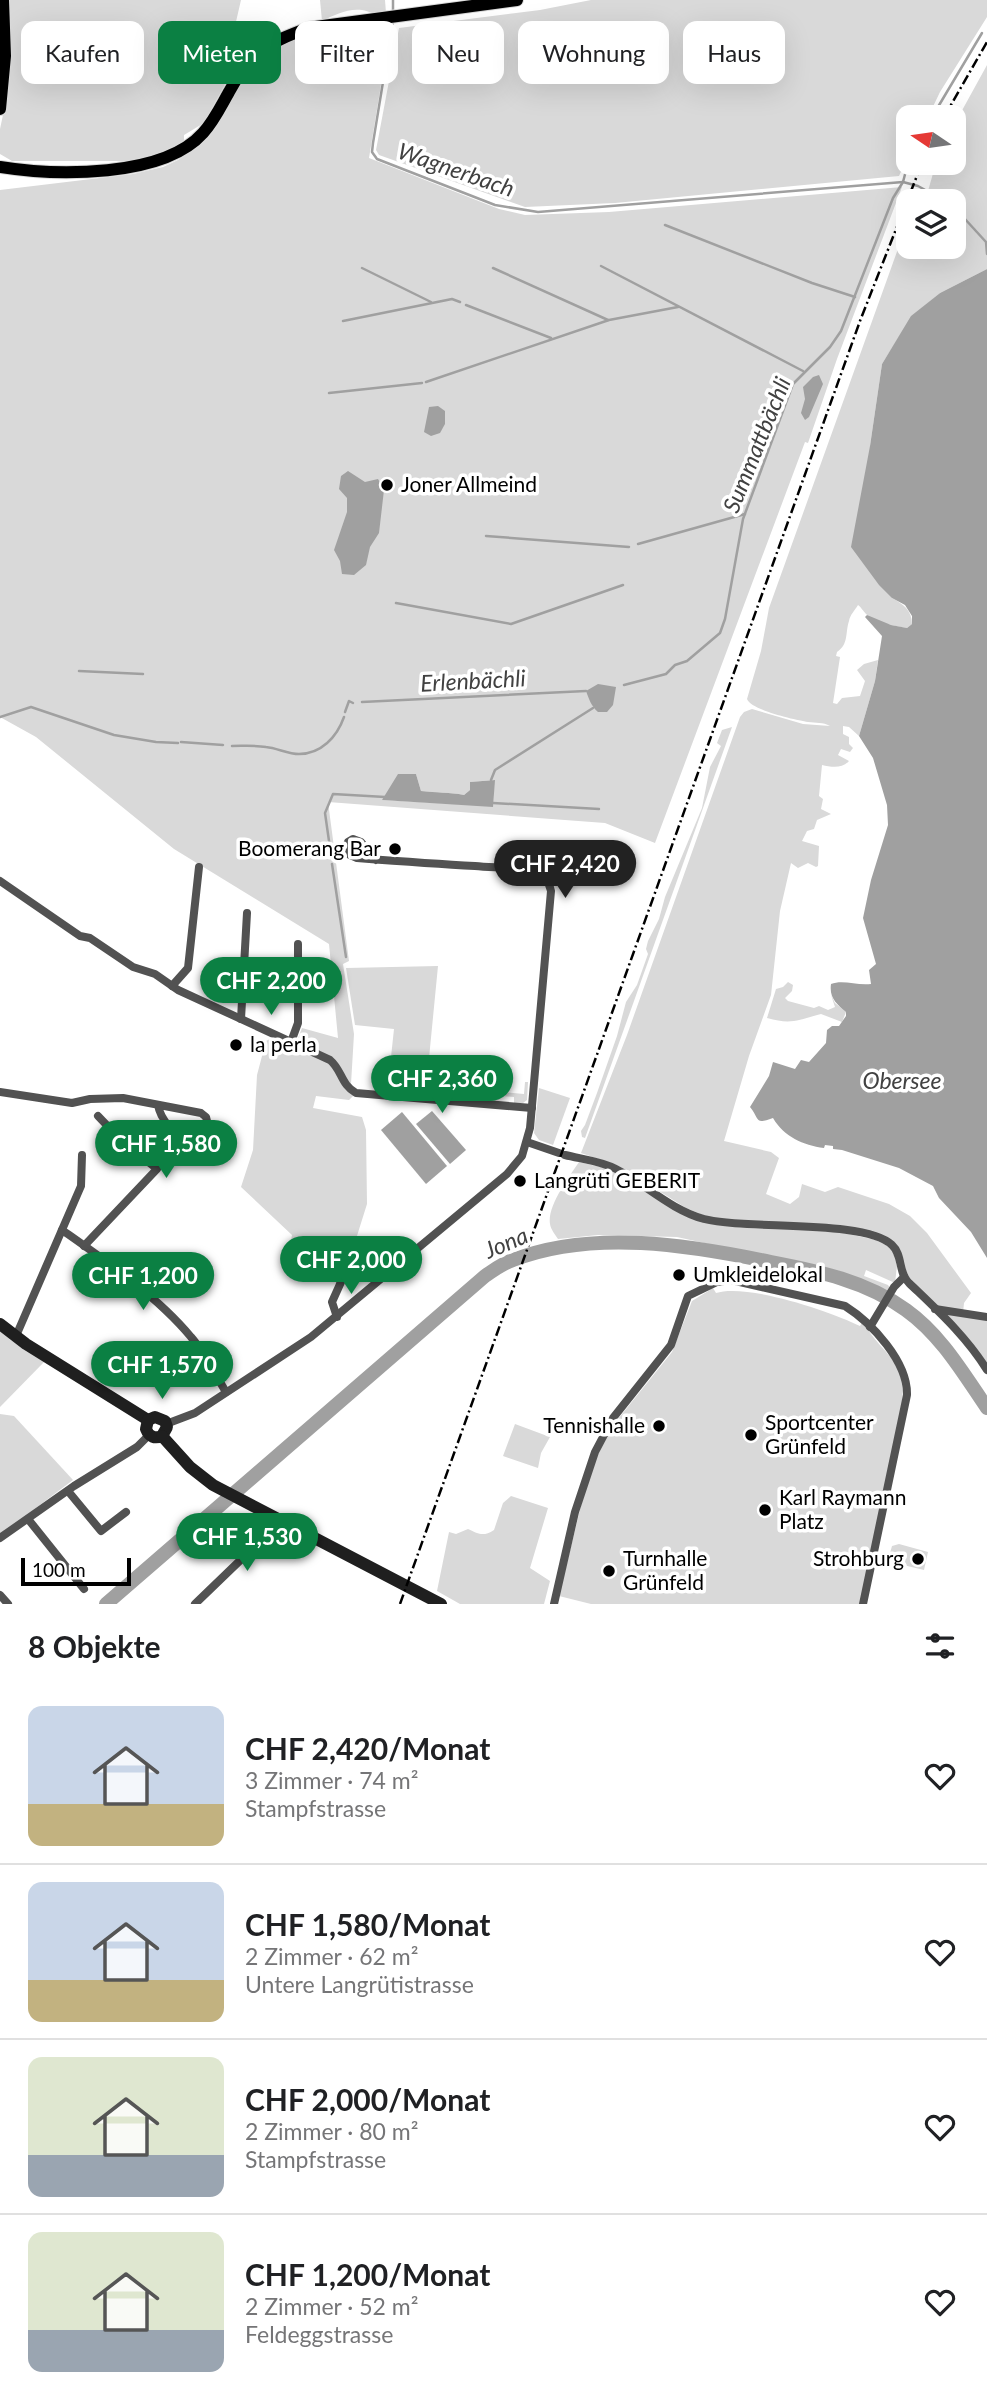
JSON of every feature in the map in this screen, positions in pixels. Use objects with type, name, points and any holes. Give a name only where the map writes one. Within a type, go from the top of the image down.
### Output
[{"type":"main road","points":[[0,108],[5,55],[3,0]]},
{"type":"main road","points":[[0,167],[93,170],[143,166],[162,160],[191,144],[204,133],[251,58],[283,36],[308,28],[392,17],[443,5],[517,0]]},
{"type":"street","points":[[0,1538],[159,1432],[195,1413],[288,1353],[337,1317],[507,1174],[522,1156],[532,1108],[551,891],[547,881],[541,874],[523,870],[376,860]]},
{"type":"street","points":[[172,986],[188,968],[199,867]]},
{"type":"street","points":[[0,881],[80,936],[90,938],[133,967],[159,976],[172,986],[333,1062],[344,1084],[356,1093],[532,1108]]},
{"type":"street","points":[[241,1019],[247,914]]},
{"type":"street","points":[[291,1042],[298,1023],[298,944]]},
{"type":"street","points":[[0,1092],[72,1103],[90,1098],[122,1098],[158,1105],[204,1114],[207,1121],[202,1151],[195,1152],[165,1121],[159,1114],[158,1105]]},
{"type":"street","points":[[84,1246],[157,1169],[120,1139],[98,1116]]},
{"type":"street","points":[[527,1142],[611,1166],[701,1218],[722,1223],[840,1229],[883,1239],[896,1251],[903,1278],[965,1339],[987,1370]]},
{"type":"street","points":[[16,1336],[81,1186],[82,1155]]},
{"type":"street","points":[[62,1230],[128,1279],[179,1324],[198,1346],[226,1392]]},
{"type":"street","points":[[335,1274],[341,1282],[331,1302],[337,1317]]},
{"type":"street","points":[[870,1327],[894,1287],[903,1278]]},
{"type":"street","points":[[554,1604],[580,1494],[595,1452],[613,1418],[671,1345],[688,1296],[717,1282],[735,1280],[839,1303],[859,1315],[898,1360],[907,1383],[907,1395],[863,1604]]},
{"type":"street","points":[[935,1309],[987,1317]]},
{"type":"street","points":[[0,1324],[148,1420],[158,1417],[159,1432]]},
{"type":"street","points":[[148,1420],[146,1429],[159,1432],[190,1467],[215,1486],[441,1604]]},
{"type":"street","points":[[68,1491],[101,1536],[126,1512]]},
{"type":"street","points":[[28,1519],[84,1589]]},
{"type":"street","points":[[195,1604],[281,1521]]},
{"type":"street","points":[[0,1595],[8,1604]]},
{"type":"shaded area","points":[[7,0],[241,0],[236,21],[158,21],[158,84],[225,84],[204,123],[184,135],[184,143],[145,161],[12,161],[0,154],[0,129],[7,96]]},
{"type":"shaded area","points":[[320,0],[385,0],[386,13],[352,10],[322,21]]},
{"type":"shaded area","points":[[591,0],[987,0],[987,17],[934,105],[896,105],[896,175],[899,176],[615,203],[525,207],[379,155],[376,150],[388,84],[398,84],[399,28],[412,26],[412,84],[504,84],[504,21],[454,21],[540,10]]},
{"type":"shaded area","points":[[295,39],[295,84],[381,84],[369,158],[499,209],[525,215],[609,212],[902,187],[896,189],[896,203],[808,443],[805,442],[655,843],[605,823],[328,802],[349,961],[343,964],[354,1034],[351,1084],[356,1093],[349,1100],[316,1096],[313,1108],[362,1117],[366,1130],[367,1204],[345,1274],[341,1279],[335,1274],[288,1258],[292,1235],[241,1187],[253,1150],[257,1075],[266,1041],[270,1039],[306,1055],[309,1046],[297,1041],[302,1028],[338,1038],[329,944],[174,849],[36,737],[0,717],[0,190],[133,174],[163,167],[178,160],[203,142],[215,128],[241,84],[281,84],[281,45]],"holes":[[[416,774],[421,791],[464,795],[470,790],[470,782],[494,780],[493,806],[382,800]]]},
{"type":"shaded area","points":[[987,65],[987,269],[940,293],[912,316],[882,364],[870,446],[892,598],[906,608],[912,624],[907,628],[880,622],[866,614],[858,605],[850,619],[845,642],[837,652],[836,656],[840,657],[833,703],[837,704],[842,698],[860,696],[865,681],[857,670],[864,664],[878,660],[875,681],[859,736],[849,727],[843,726],[843,734],[849,737],[849,744],[853,748],[850,752],[841,749],[838,755],[849,761],[840,766],[822,765],[819,796],[823,799],[821,809],[831,814],[817,820],[814,829],[807,831],[802,841],[819,846],[818,866],[808,863],[798,868],[791,863],[780,911],[771,995],[749,1056],[724,1141],[771,1152],[779,1158],[766,1194],[790,1204],[799,1197],[802,1184],[825,1192],[838,1187],[889,1204],[910,1216],[927,1233],[971,1293],[964,1303],[963,1313],[987,1317],[987,1364],[909,1277],[894,1243],[889,1239],[708,1217],[686,1208],[619,1166],[581,1153],[627,1035],[740,717],[752,709],[803,724],[830,726],[774,714],[756,707],[747,699],[761,651],[769,608],[896,254],[896,259],[966,259],[966,189],[929,189],[933,175],[966,175],[965,105]]},
{"type":"shaded area","points":[[732,727],[585,1138],[582,1137],[581,1131],[617,1036],[626,1002],[637,985],[648,954],[648,941],[702,808],[710,767],[721,746],[717,743],[722,730]]},
{"type":"shaded area","points":[[438,966],[426,1089],[388,1085],[394,1029],[355,1025],[346,968]]},
{"type":"shaded area","points":[[788,982],[793,985],[792,991],[785,998],[788,1001],[828,1010],[835,1007],[831,995],[835,1003],[846,1012],[842,1022],[821,1014],[789,1021],[767,1018],[776,989]]},
{"type":"shaded area","points":[[442,1082],[446,1087],[524,1094],[525,1082],[528,1082],[527,1100],[514,1103],[514,1097],[449,1092],[448,1097],[440,1096],[436,1089]]},
{"type":"shaded area","points":[[539,1088],[570,1098],[553,1145],[539,1140],[534,1133]]},
{"type":"shaded area","points":[[579,1162],[609,1169],[694,1218],[835,1231],[876,1240],[890,1247],[893,1252],[897,1266],[895,1283],[866,1270],[864,1276],[888,1285],[888,1292],[826,1270],[677,1237],[598,1235],[558,1239],[550,1224],[552,1209]]},
{"type":"shaded area","name":"Sportcenter Grünfeld","points":[[713,1288],[716,1293],[747,1292],[788,1300],[860,1326],[863,1321],[897,1366],[903,1387],[902,1402],[860,1604],[591,1604],[559,1596],[586,1485],[601,1446],[614,1424],[672,1352],[692,1301]]},
{"type":"shaded area","points":[[0,1329],[46,1360],[0,1407]]},
{"type":"shaded area","points":[[0,1414],[14,1416],[73,1480],[0,1535]]},
{"type":"shaded area","points":[[515,1424],[550,1437],[541,1453],[538,1468],[503,1456]]},
{"type":"shaded area","points":[[511,1496],[548,1508],[530,1568],[550,1581],[544,1604],[460,1604],[437,1591],[449,1532],[456,1534],[468,1529],[484,1534],[494,1530],[503,1503]]},
{"type":"shaded area","points":[[899,1544],[928,1552],[924,1570],[899,1564],[896,1569],[886,1567],[892,1546]]},
{"type":"water","name":"Obersee","points":[[987,269],[987,1258],[971,1232],[939,1198],[933,1186],[899,1168],[833,1149],[833,1146],[825,1145],[824,1148],[802,1142],[788,1135],[773,1118],[758,1120],[750,1107],[769,1076],[773,1062],[795,1069],[801,1060],[809,1062],[826,1043],[827,1030],[832,1026],[839,1026],[846,1016],[846,1012],[832,997],[831,984],[871,984],[869,970],[876,964],[863,918],[871,880],[888,825],[887,805],[873,758],[859,736],[875,681],[882,636],[865,617],[867,615],[907,628],[912,624],[912,616],[905,605],[892,598],[879,585],[851,547],[882,364],[911,316],[940,293]]},
{"type":"water","points":[[819,375],[823,384],[809,417],[805,420],[801,413],[805,399],[803,387]]},
{"type":"water","points":[[438,406],[445,411],[445,424],[440,433],[431,436],[424,432],[429,407]]},
{"type":"water","points":[[348,471],[365,482],[378,479],[384,490],[379,533],[370,547],[366,565],[354,575],[342,574],[340,561],[334,550],[347,512],[347,498],[339,489],[341,476]]},
{"type":"water","points":[[598,684],[616,687],[613,705],[607,712],[596,710],[586,691]]},
{"type":"water","points":[[398,774],[416,774],[421,791],[464,795],[470,790],[470,782],[495,780],[493,807],[382,800]]},
{"type":"water","points":[[432,1111],[466,1150],[450,1164],[416,1124]]},
{"type":"water","points":[[402,1112],[447,1166],[426,1184],[381,1130]]},
{"type":"waterway","name":"Wagnerbach","points":[[393,0],[393,11]]},
{"type":"waterway","points":[[939,105],[982,33]]},
{"type":"waterway","name":"Wagnerbach","points":[[383,84],[372,152],[377,159],[495,205],[538,212],[903,182],[923,189]]},
{"type":"waterway","name":"Summattbächli","points":[[624,685],[666,674],[675,665],[687,661],[720,633],[725,619],[743,519],[793,384],[830,347],[841,331],[893,198],[905,175]]},
{"type":"waterway","points":[[966,220],[986,242],[987,254]]},
{"type":"waterway","points":[[665,225],[812,283],[855,297]]},
{"type":"waterway","points":[[601,266],[803,371]]},
{"type":"waterway","points":[[362,268],[431,302]]},
{"type":"waterway","points":[[493,268],[608,320]]},
{"type":"waterway","points":[[343,321],[452,299],[460,302]]},
{"type":"waterway","points":[[466,305],[551,338]]},
{"type":"waterway","points":[[426,382],[609,320],[678,307]]},
{"type":"waterway","points":[[329,393],[422,383]]},
{"type":"waterway","points":[[638,544],[745,514]]},
{"type":"waterway","points":[[486,536],[629,547]]},
{"type":"waterway","points":[[396,603],[511,624],[623,585]]},
{"type":"waterway","points":[[79,671],[143,674]]},
{"type":"waterway","name":"Erlenbächli","points":[[362,702],[586,691]]},
{"type":"waterway","name":"Erlenbächli","points":[[345,712],[349,701],[353,703]]},
{"type":"waterway","name":"Erlenbächli","points":[[0,717],[31,707],[114,735],[178,743]]},
{"type":"waterway","points":[[491,780],[495,770],[593,708]]},
{"type":"waterway","name":"Erlenbächli","points":[[232,746],[262,746],[295,754],[307,753],[327,743],[344,717]]},
{"type":"waterway","name":"Erlenbächli","points":[[181,742],[223,745]]},
{"type":"waterway","points":[[331,855],[325,813],[333,794],[385,797]]},
{"type":"waterway","points":[[493,803],[599,809]]},
{"type":"waterway","points":[[332,864],[346,957]]},
{"type":"waterway","name":"Jona","points":[[106,1604],[485,1276],[509,1261],[544,1250],[608,1243],[674,1246],[789,1265],[858,1284],[891,1300],[919,1320],[951,1355],[987,1408]]},
{"type":"railway","points":[[951,105],[987,42]]},
{"type":"railway","points":[[400,1604],[860,321],[917,175]]},
{"type":"place","name":"Joner Allmeind","points":[[387,485]]},
{"type":"place","name":"Boomerang Bar","points":[[395,849]]},
{"type":"place","name":"la perla","points":[[236,1045]]},
{"type":"place","name":"Langrüti GEBERIT","points":[[520,1181]]},
{"type":"place","name":"Umkleidelokal","points":[[679,1275]]},
{"type":"place","name":"Tennishalle","points":[[659,1426]]},
{"type":"place","name":"Sportcenter Grünfeld","points":[[751,1435]]},
{"type":"place","name":"Karl Raymann Platz","points":[[765,1510]]},
{"type":"place","name":"Strohburg","points":[[918,1559]]},
{"type":"place","name":"Turnhalle Grünfeld","points":[[609,1571]]}]
